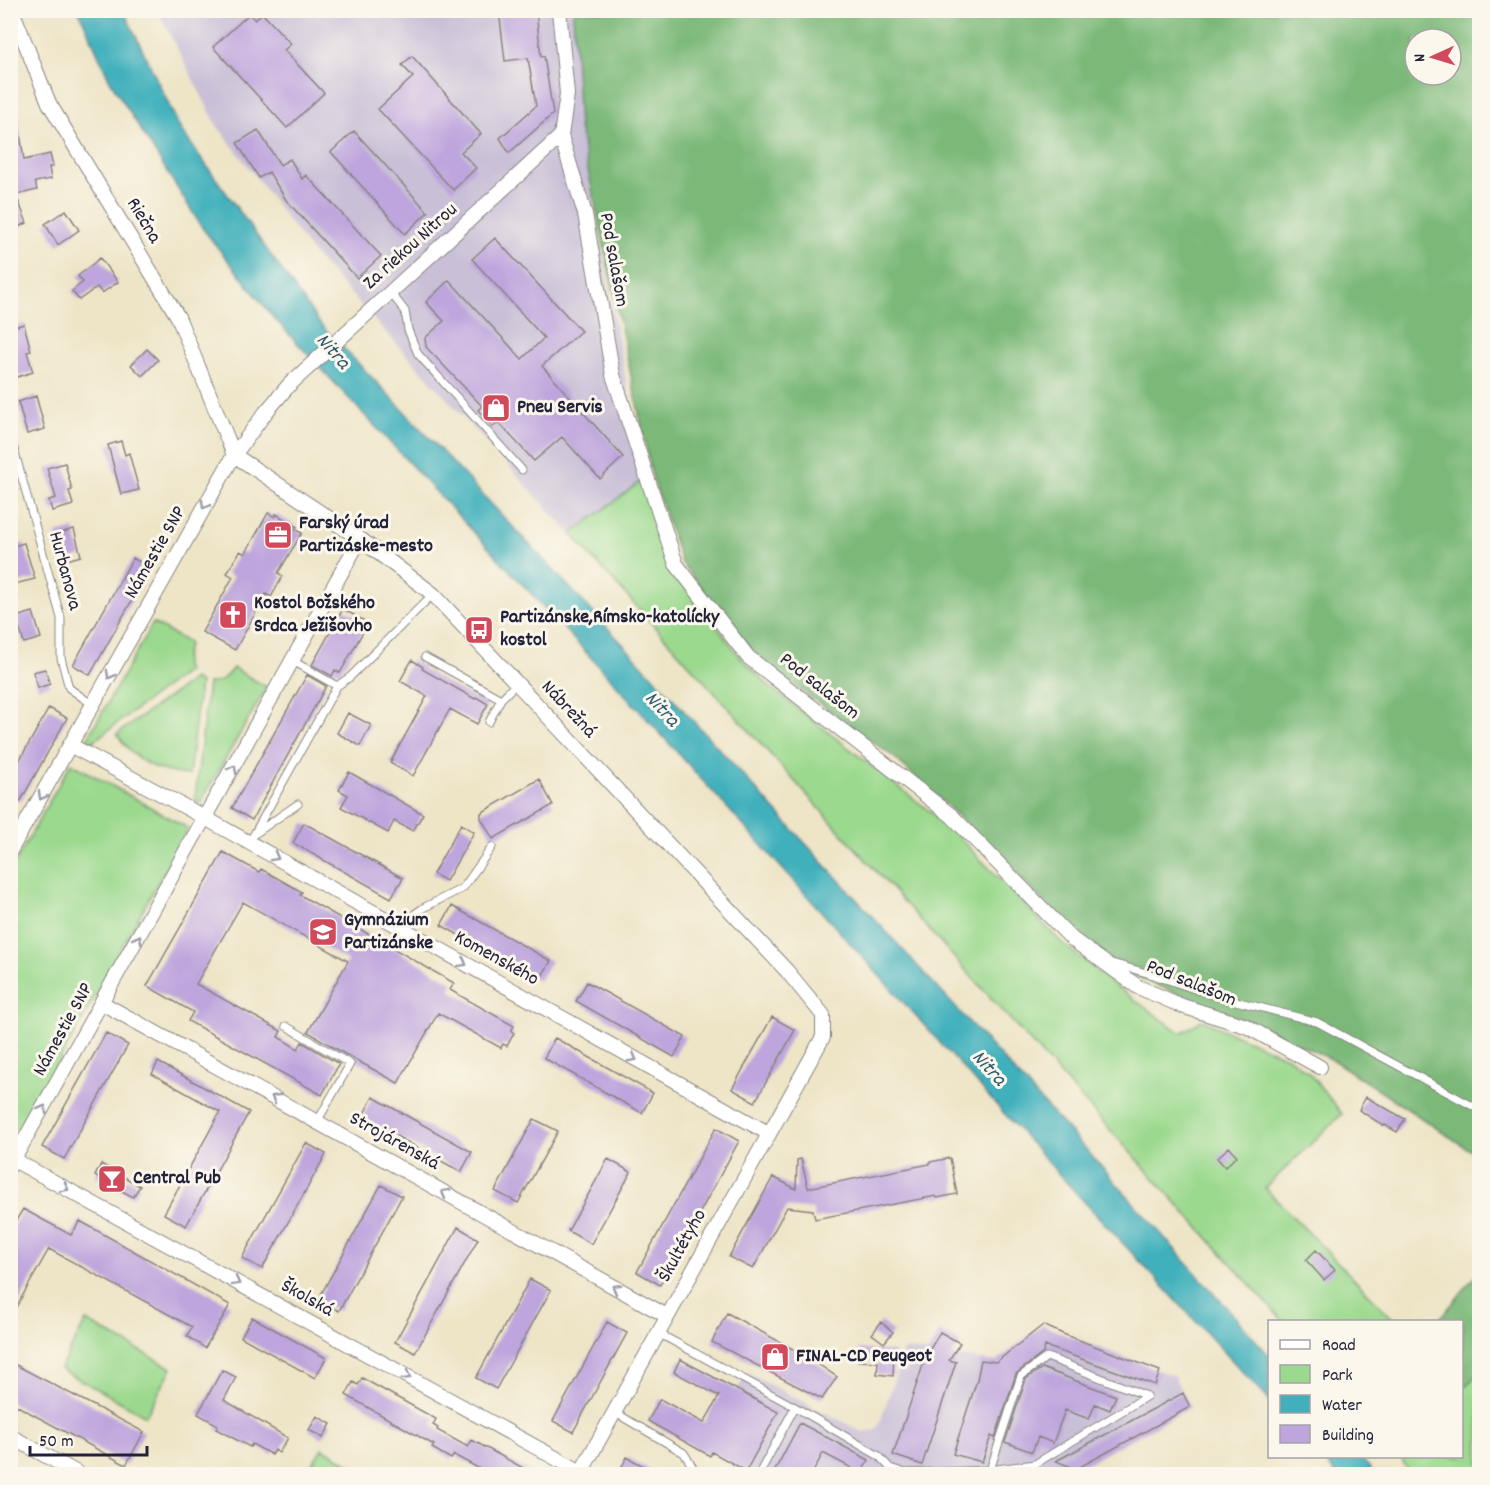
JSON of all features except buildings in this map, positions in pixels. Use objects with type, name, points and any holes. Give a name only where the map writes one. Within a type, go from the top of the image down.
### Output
[{"type":"street","name":"Riečna","points":[[12,10],[14,29],[49,103],[178,317],[234,454]]},
{"type":"street","points":[[559,10],[567,94],[561,135]]},
{"type":"street","name":"Za riekou Nitrou","points":[[288,386],[561,135]]},
{"type":"street","name":"Pod salašom","points":[[561,135],[585,214],[613,375],[676,564],[748,657],[952,816],[1072,939],[1138,987],[1182,1006],[1246,1026],[1320,1067]]},
{"type":"street","name":"Námestie SNP","points":[[10,851],[234,454],[288,386]]},
{"type":"street","name":"Nábrežná","points":[[234,454],[360,539],[433,594],[787,971],[823,1015],[823,1037]]},
{"type":"street","name":"Námestie SNP","points":[[12,1163],[360,539]]},
{"type":"street","points":[[70,745],[205,819]]},
{"type":"street","name":"Komenského","points":[[205,819],[252,839],[398,926],[768,1133]]},
{"type":"street","name":"Strojárenská","points":[[102,1003],[667,1316]]},
{"type":"street","name":"Škultétyho","points":[[580,1474],[823,1037]]},
{"type":"street","name":"Školská","points":[[12,1163],[580,1474]]},
{"type":"street","points":[[10,1436],[79,1474]]},
{"type":"lane","points":[[390,292],[405,311],[408,330],[418,354],[522,470]]},
{"type":"lane","name":"Hurbanova","points":[[10,435],[61,618],[61,658],[69,688],[93,705]]},
{"type":"lane","points":[[252,839],[338,686],[350,677],[433,594]]},
{"type":"lane","points":[[425,657],[501,699]]},
{"type":"lane","points":[[293,661],[338,686]]},
{"type":"lane","points":[[489,722],[501,699],[516,684]]},
{"type":"lane","points":[[252,839],[298,804]]},
{"type":"lane","points":[[398,926],[423,908],[463,888],[492,847]]},
{"type":"lane","points":[[1104,961],[1216,996],[1317,1022],[1479,1110]]},
{"type":"lane","points":[[286,1026],[350,1064],[317,1122]]},
{"type":"lane","points":[[658,1333],[795,1407],[879,1456],[890,1468],[905,1473],[990,1470],[1035,1464],[1148,1396],[1047,1357],[1021,1376],[990,1470]]},
{"type":"lane","points":[[759,1474],[795,1407]]},
{"type":"lane","points":[[614,1412],[684,1453],[697,1474]]},
{"type":"shaded area","points":[[158,11],[573,11],[579,127],[644,479],[571,534],[311,251],[216,124]]},
{"type":"shaded area","points":[[1043,1325],[1174,1376],[1190,1407],[1065,1474],[727,1474],[733,1463],[737,1390],[747,1373],[863,1432],[875,1430],[880,1423],[904,1349],[996,1362]]},
{"type":"green space","points":[[573,11],[1479,11],[1479,1156],[1333,1060],[1271,1031],[1149,982],[1118,966],[1080,938],[955,813],[895,758],[761,661],[681,562],[652,476],[579,127]]},
{"type":"green space","points":[[644,479],[666,561],[741,658],[769,686],[945,823],[1061,942],[1110,982],[1181,1033],[1202,1020],[1289,1058],[1310,1074],[1342,1114],[1265,1188],[1394,1320],[1282,1320],[571,534]]},
{"type":"green space","points":[[153,623],[189,643],[185,660],[187,671],[92,742],[87,739]]},
{"type":"green space","points":[[233,668],[267,687],[200,803],[195,800],[208,683],[222,679]]},
{"type":"green space","points":[[194,679],[200,683],[189,775],[167,772],[147,764],[131,752],[117,734]]},
{"type":"green space","points":[[71,763],[188,828],[11,1148],[11,870]]},
{"type":"green space","points":[[1479,1271],[1479,1373],[1463,1388],[1463,1320],[1439,1320]]},
{"type":"green space","points":[[86,1321],[172,1368],[146,1416],[60,1369]]},
{"type":"green space","points":[[1479,1373],[1479,1474],[1409,1474],[1401,1458],[1463,1458],[1463,1388]]},
{"type":"green space","points":[[322,1448],[367,1474],[306,1474]]},
{"type":"water","name":"Nitra","points":[[79,11],[124,11],[181,130],[321,325],[634,656],[1098,1163],[1268,1354],[1268,1399],[1077,1194],[608,676],[273,317],[203,229],[110,81]]},
{"type":"water","points":[[1324,1458],[1361,1458],[1375,1474],[1335,1474]]},
{"type":"place","name":"Pneu Servis","points":[[496,408]]},
{"type":"place","name":"Farský úrad Partizáske-mesto","points":[[278,535]]},
{"type":"place","name":"Kostol Božského Srdca Ježišovho","points":[[233,615]]},
{"type":"place","name":"Partizánske,Rímsko-katolícky kostol","points":[[479,630]]},
{"type":"place","name":"Gymnázium Partizánske","points":[[323,932]]},
{"type":"place","name":"Central Pub","points":[[112,1179]]},
{"type":"place","name":"FINAL-CD Peugeot","points":[[775,1357]]}]
